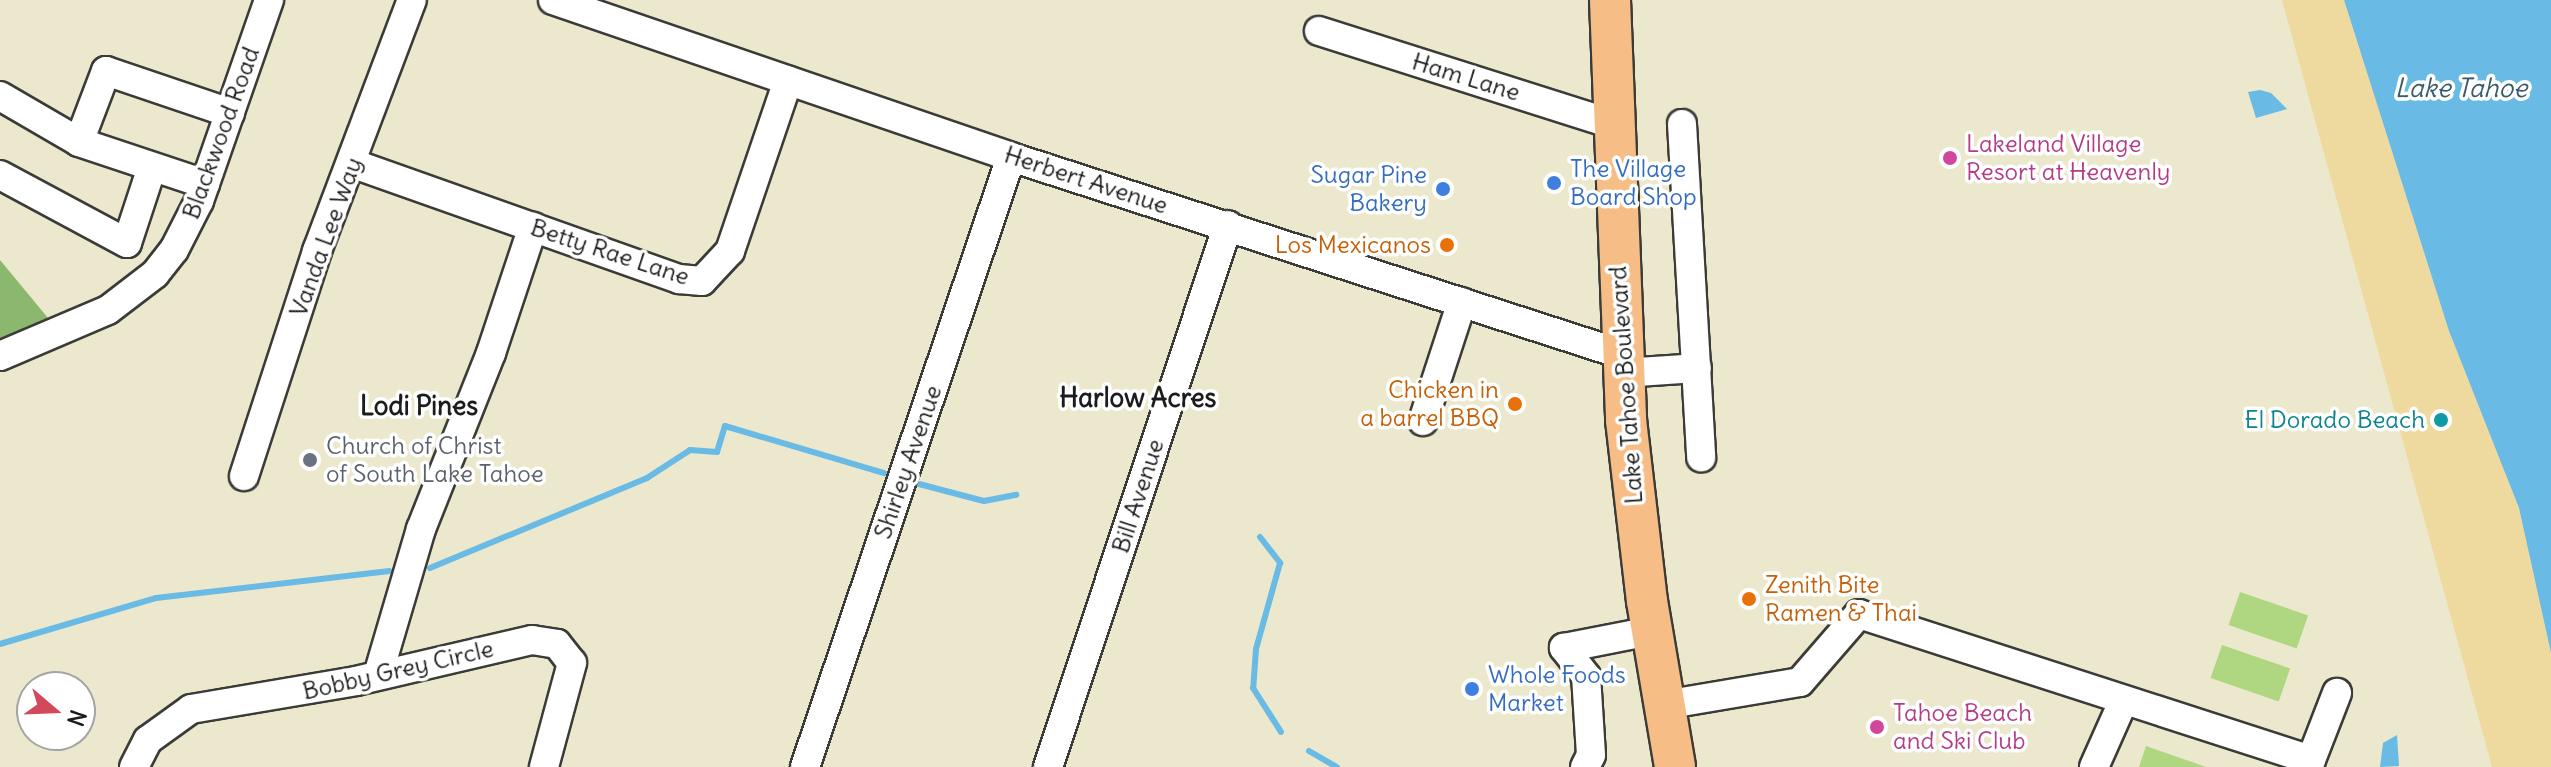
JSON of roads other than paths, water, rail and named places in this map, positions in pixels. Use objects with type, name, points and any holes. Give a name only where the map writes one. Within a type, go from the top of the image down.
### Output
[{"type":"highway","name":"Lake Tahoe Boulevard","points":[[1610,0],[1622,363],[1651,631],[1675,767]]},
{"type":"street","name":"Blackwood Road","points":[[0,356],[108,310],[133,294],[174,250],[205,184],[269,0]]},
{"type":"street","name":"Vanda Lee Way","points":[[244,476],[317,251],[354,164],[412,0]]},
{"type":"street","name":"Herbert Avenue","points":[[553,0],[1011,157],[1462,302],[1622,363]]},
{"type":"street","name":"Ham Lane","points":[[1319,31],[1613,124]]},
{"type":"street","points":[[79,142],[106,71],[230,113]]},
{"type":"street","name":"Betty Rae Lane","points":[[354,164],[679,279],[702,281],[730,251],[788,81]]},
{"type":"street","points":[[0,96],[79,142],[205,184]]},
{"type":"street","points":[[1682,124],[1701,457]]},
{"type":"street","name":"Shirley Avenue","points":[[805,767],[1011,157]]},
{"type":"street","points":[[0,175],[127,243],[152,167]]},
{"type":"street","name":"Bill Avenue","points":[[1048,767],[1228,225]]},
{"type":"street","points":[[378,675],[421,529],[491,353],[533,227]]},
{"type":"street","points":[[1423,421],[1462,302]]},
{"type":"street","points":[[1622,363],[1697,368]]},
{"type":"street","points":[[1664,705],[1800,682],[1859,614],[2123,702],[2311,760],[2337,693]]},
{"type":"street","points":[[1585,767],[1591,755],[1586,676],[1564,648],[1651,631]]},
{"type":"street","name":"Bobby Grey Circle","points":[[134,767],[160,728],[191,709],[378,675],[532,640],[557,644],[572,663],[572,675],[544,767]]},
{"type":"street","points":[[2094,767],[2123,702]]},
{"type":"water","name":"Lake Tahoe","points":[[2344,0],[2551,0],[2551,653],[2519,508],[2449,331]]},
{"type":"water","points":[[2260,90],[2271,93],[2287,109],[2256,118],[2248,92]]},
{"type":"water","points":[[2397,735],[2399,766],[2380,767],[2383,743]]},
{"type":"waterway","points":[[430,568],[647,478],[690,450],[717,452],[725,426],[884,473]]},
{"type":"waterway","points":[[919,484],[984,501],[1016,495]]},
{"type":"waterway","points":[[1260,537],[1280,563],[1256,649],[1253,688],[1281,732]]},
{"type":"waterway","points":[[0,644],[156,598],[389,571]]},
{"type":"waterway","points":[[1309,751],[1337,767]]},
{"type":"place","name":"Lakeland Village Resort at Heavenly","points":[[1950,158]]},
{"type":"place","name":"The Village Board Shop","points":[[1554,183]]},
{"type":"place","name":"Sugar Pine Bakery","points":[[1443,189]]},
{"type":"place","name":"Los Mexicanos","points":[[1447,245]]},
{"type":"place","name":"Chicken in a barrel BBQ","points":[[1515,404]]},
{"type":"place","name":"El Dorado Beach","points":[[2441,420]]},
{"type":"place","name":"Church of Christ of South Lake Tahoe","points":[[310,460]]},
{"type":"place","name":"Zenith Bite Ramen & Thai","points":[[1749,599]]},
{"type":"place","name":"Whole Foods Market","points":[[1472,689]]},
{"type":"place","name":"Tahoe Beach and Ski Club","points":[[1877,727]]},
{"type":"district","name":"Harlow Acres","points":[[1138,398]]},
{"type":"district","name":"Lodi Pines","points":[[419,406]]}]
